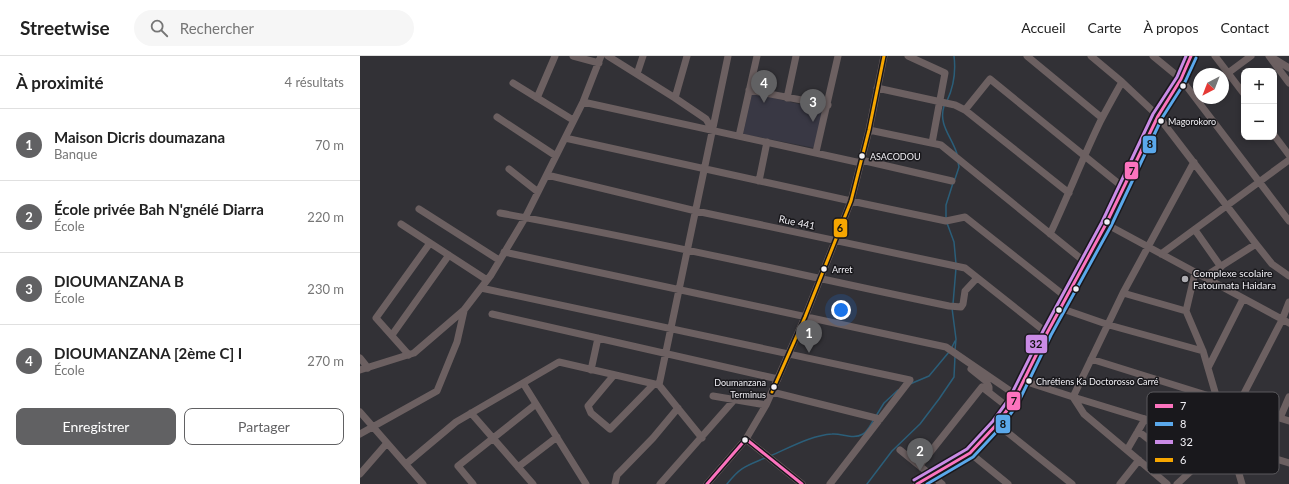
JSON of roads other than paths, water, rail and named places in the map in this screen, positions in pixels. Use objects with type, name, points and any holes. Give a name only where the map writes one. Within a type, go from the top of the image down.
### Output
[{"type":"street","points":[[537,98],[555,56]]},
{"type":"street","points":[[360,370],[414,353],[464,310],[487,280],[525,218],[547,175],[582,102],[600,59],[573,56]]},
{"type":"street","points":[[608,56],[706,119],[712,131]]},
{"type":"street","points":[[637,74],[643,56]]},
{"type":"street","points":[[675,98],[687,56]]},
{"type":"street","points":[[614,375],[588,406],[591,413],[610,429],[657,384],[666,354],[728,56]]},
{"type":"street","points":[[739,136],[756,56]]},
{"type":"street","points":[[788,98],[796,56]]},
{"type":"street","points":[[816,152],[838,56]]},
{"type":"street","points":[[707,484],[746,439],[766,405],[820,280],[851,201],[869,130],[884,56]]},
{"type":"street","points":[[908,56],[945,74],[941,102],[932,143]]},
{"type":"street","points":[[1027,56],[1102,118]]},
{"type":"street","points":[[1091,56],[1122,82],[1158,116],[1272,264],[1289,276]]},
{"type":"street","points":[[1153,56],[1181,79],[1289,221]]},
{"type":"street","points":[[917,484],[970,452],[997,424],[1009,408],[1060,308],[1106,224],[1158,116],[1181,79],[1191,56]]},
{"type":"street","points":[[1215,56],[1224,68]]},
{"type":"street","points":[[1229,72],[1251,56]]},
{"type":"street","points":[[1269,56],[1289,68]]},
{"type":"street","points":[[1269,56],[1289,83]]},
{"type":"street","points":[[1229,74],[1241,90]]},
{"type":"street","points":[[965,110],[990,79],[1124,188]]},
{"type":"street","points":[[1050,234],[1102,118],[1122,82]]},
{"type":"street","points":[[513,83],[573,120]]},
{"type":"street","points":[[877,88],[955,105],[965,110],[1069,193]]},
{"type":"street","points":[[749,90],[828,105]]},
{"type":"street","points":[[582,102],[712,131],[952,181]]},
{"type":"street","points":[[497,117],[556,156]]},
{"type":"street","points":[[869,130],[940,145],[1085,262]]},
{"type":"street","points":[[565,138],[946,221],[965,217],[1066,297]]},
{"type":"street","points":[[1277,139],[1289,155]]},
{"type":"street","points":[[758,181],[767,142]]},
{"type":"street","points":[[1161,254],[1289,160]]},
{"type":"street","points":[[1073,397],[1109,325],[1123,293],[1194,162]]},
{"type":"street","points":[[509,169],[538,192]]},
{"type":"street","name":"Rue 441","points":[[547,175],[696,211],[965,268],[1047,333]]},
{"type":"street","points":[[419,209],[499,260]]},
{"type":"street","points":[[500,213],[688,249],[820,280],[949,306],[961,307],[963,304],[965,291],[977,278]]},
{"type":"street","points":[[401,224],[487,280]]},
{"type":"street","points":[[1106,224],[1286,322]]},
{"type":"street","points":[[1195,230],[1221,267]]},
{"type":"street","points":[[409,355],[376,318],[430,243]]},
{"type":"street","points":[[1204,277],[1256,244]]},
{"type":"street","points":[[504,252],[946,347],[1016,395]]},
{"type":"street","points":[[392,335],[449,255]]},
{"type":"street","points":[[1195,273],[1186,311],[1203,351],[1215,392]]},
{"type":"street","points":[[481,288],[910,380],[830,484]]},
{"type":"street","points":[[1123,293],[1186,311]]},
{"type":"street","points":[[1208,368],[1243,299]]},
{"type":"street","points":[[1246,392],[1286,322],[1289,302]]},
{"type":"street","points":[[1060,308],[1109,325],[1203,351]]},
{"type":"street","points":[[360,434],[437,390],[457,342],[464,310]]},
{"type":"street","points":[[492,314],[778,380]]},
{"type":"street","points":[[591,370],[598,338]]},
{"type":"street","points":[[360,358],[368,368]]},
{"type":"street","points":[[1091,359],[1195,392]]},
{"type":"street","points":[[406,464],[456,422],[559,362],[657,384],[702,438]]},
{"type":"street","points":[[964,364],[986,381],[989,386],[989,392]]},
{"type":"street","points":[[1024,381],[1145,419],[1127,450]]},
{"type":"street","points":[[523,383],[586,484]]},
{"type":"street","points":[[920,465],[982,387],[1009,408]]},
{"type":"street","points":[[772,392],[880,418]]},
{"type":"street","points":[[713,396],[766,405]]},
{"type":"street","points":[[1073,397],[1084,414],[1147,467]]},
{"type":"street","points":[[1289,397],[1280,418],[1289,421]]},
{"type":"street","points":[[660,484],[735,399]]},
{"type":"street","points":[[473,484],[458,466],[494,439],[536,404]]},
{"type":"street","points":[[615,484],[617,475],[653,438],[678,408]]},
{"type":"street","points":[[360,412],[423,484]]},
{"type":"street","points":[[471,414],[533,484]]},
{"type":"street","points":[[997,424],[1072,484]]},
{"type":"street","points":[[1138,431],[1147,438]]},
{"type":"street","points":[[518,467],[557,437]]},
{"type":"street","points":[[746,439],[771,459],[794,481],[802,484]]},
{"type":"street","points":[[360,474],[387,443]]},
{"type":"street","points":[[900,450],[942,484]]},
{"type":"street","points":[[970,452],[1008,484]]},
{"type":"street","points":[[1120,484],[1139,460]]},
{"type":"street","points":[[1279,460],[1289,463]]},
{"type":"street","points":[[1155,474],[1167,484]]},
{"type":"street","points":[[1178,484],[1188,474]]},
{"type":"street","points":[[1239,474],[1242,484]]},
{"type":"waterway","points":[[947,101],[954,79],[954,56]]},
{"type":"waterway","points":[[944,106],[944,125],[957,154]]},
{"type":"waterway","points":[[955,179],[959,167],[958,162]]},
{"type":"waterway","points":[[946,218],[946,205],[953,183]]},
{"type":"waterway","points":[[947,223],[954,242],[956,264]]},
{"type":"waterway","points":[[953,304],[956,268]]},
{"type":"waterway","points":[[952,308],[956,339],[955,350]]},
{"type":"waterway","points":[[951,349],[955,341]]},
{"type":"waterway","points":[[910,384],[929,376],[949,352]]},
{"type":"waterway","points":[[867,484],[892,451],[920,424],[939,399],[954,377],[955,356]]},
{"type":"waterway","points":[[876,416],[884,403],[898,390]]},
{"type":"waterway","points":[[770,456],[801,442],[824,435],[836,434],[859,436],[866,431],[874,419]]},
{"type":"waterway","points":[[727,484],[744,468],[765,458]]},
{"type":"place","name":"DIOUMANZANA [2ème C] I","points":[[764,103]]},
{"type":"place","name":"Magorokoro","points":[[1161,121]]},
{"type":"place","name":"DIOUMANZANA B","points":[[813,122]]},
{"type":"place","name":"ASACODOU","points":[[862,156]]},
{"type":"place","name":"Arret","points":[[824,269]]},
{"type":"place","name":"Complexe scolaire Fatoumata Haidara","points":[[1185,279]]},
{"type":"place","name":"Maison Dicris doumazana","points":[[809,353]]},
{"type":"place","name":"Chrétiens Ka Doctorosso Carré","points":[[1029,381]]},
{"type":"place","name":"Doumanzana Terminus","points":[[774,387]]},
{"type":"place","name":"École privée Bah N'gnélé Diarra","points":[[920,471]]}]
